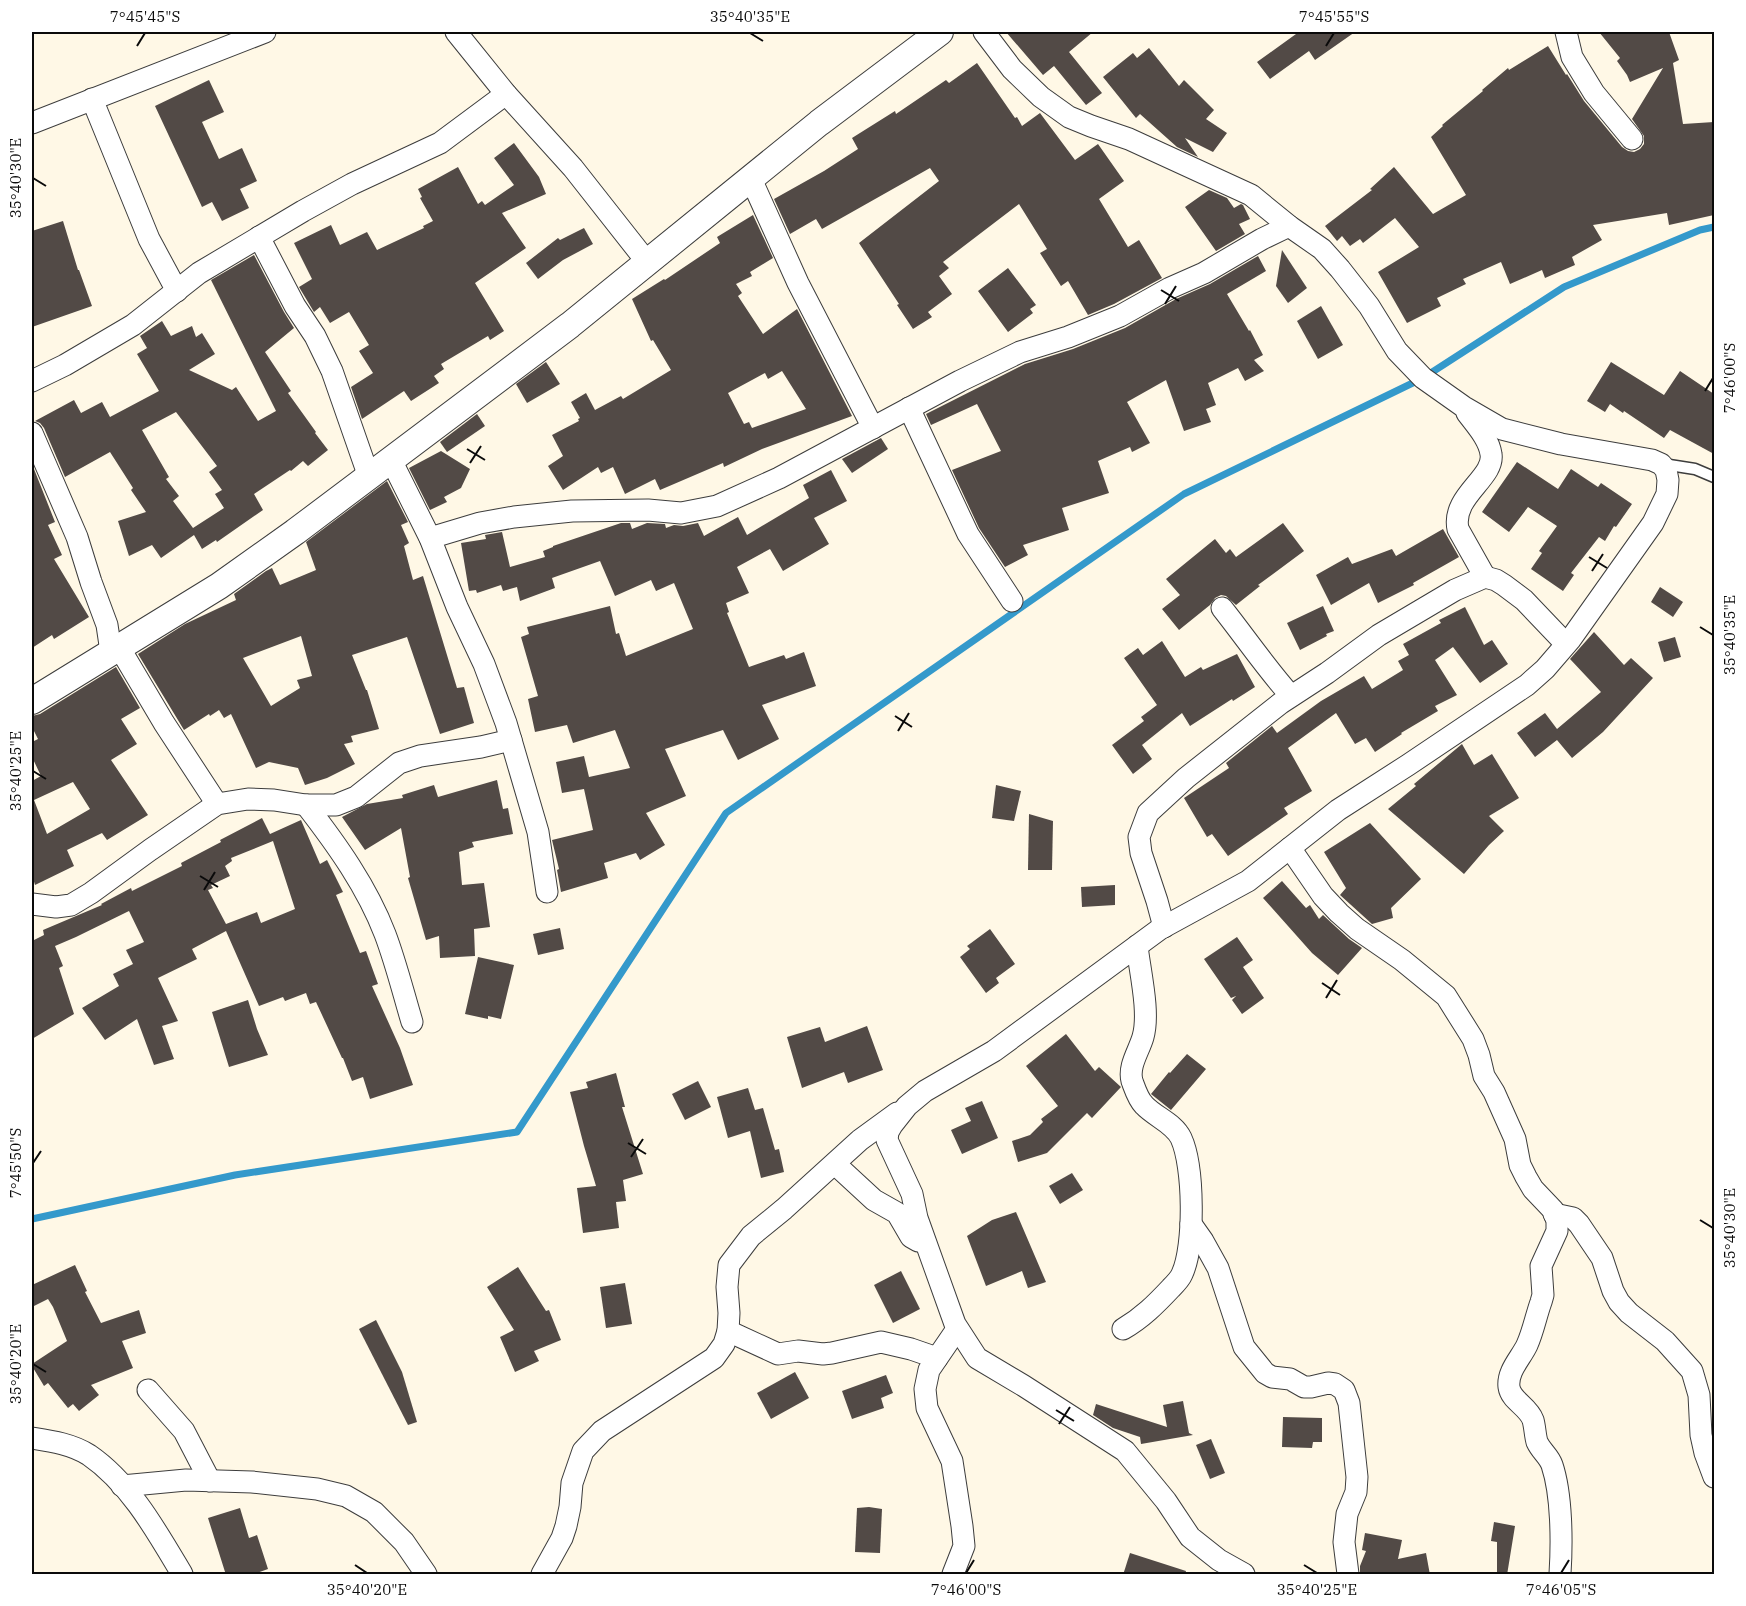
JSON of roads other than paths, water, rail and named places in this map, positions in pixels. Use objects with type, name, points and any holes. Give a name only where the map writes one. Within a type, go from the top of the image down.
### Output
[{"type":"street","points":[[32,123],[265,32]]},
{"type":"street","points":[[456,32],[506,94],[573,168],[647,262]]},
{"type":"street","points":[[32,701],[219,586],[295,532],[570,325],[819,123],[940,32]]},
{"type":"street","points":[[542,1575],[564,1532],[570,1508],[572,1483],[583,1451],[602,1431],[714,1358],[724,1344],[728,1331],[729,1265],[751,1236],[860,1140],[925,1090],[994,1051],[1164,927],[1248,881],[1338,810],[1527,685],[1545,669],[1566,644],[1653,523],[1667,494],[1666,470],[1652,459],[1561,444],[1502,429],[1464,407],[1423,378],[1396,351],[1369,306],[1322,249],[1251,195],[1130,139],[1069,117],[1041,97],[1012,69],[984,32]]},
{"type":"street","points":[[1566,32],[1572,57],[1577,66],[1594,93],[1632,139]]},
{"type":"street","points":[[32,381],[65,365],[133,325],[199,273],[259,237],[352,184],[440,143],[506,94]]},
{"type":"street","points":[[92,99],[149,239],[177,291]]},
{"type":"street","points":[[751,179],[798,283],[873,428]]},
{"type":"street","points":[[430,538],[480,523],[560,512],[648,510],[681,513],[717,506],[779,478],[960,381],[1020,352],[1068,337],[1120,316],[1289,226]]},
{"type":"street","points":[[259,237],[295,306],[315,336],[327,362],[369,477]]},
{"type":"street","points":[[1464,407],[1487,443],[1491,463],[1464,500],[1456,521],[1458,530],[1485,577]]},
{"type":"street","points":[[909,408],[968,534],[1012,601]]},
{"type":"street","points":[[32,433],[77,537],[115,650],[217,804]]},
{"type":"street","points":[[391,460],[430,538],[457,607],[484,664],[511,740],[538,832],[548,892]]},
{"type":"street","points":[[1164,927],[1141,853],[1139,837],[1148,813],[1186,778],[1281,703],[1379,635],[1455,590],[1485,577],[1496,580],[1524,600],[1566,644]]},
{"type":"street","points":[[1222,608],[1291,696]]},
{"type":"street","points":[[32,904],[56,907],[71,905],[217,804],[248,799],[306,805],[336,805],[356,797],[399,763],[420,756],[511,740]]},
{"type":"street","points":[[306,805],[360,883],[384,932],[412,1022]]},
{"type":"street","points":[[1290,848],[1323,896],[1339,913],[1446,996],[1473,1039],[1484,1076],[1494,1092],[1515,1139],[1520,1165],[1533,1189],[1553,1210],[1557,1221],[1557,1231],[1541,1266],[1543,1295],[1527,1345],[1514,1366],[1509,1380],[1509,1389],[1514,1397],[1529,1410],[1537,1441],[1552,1465],[1559,1496],[1560,1575]]},
{"type":"street","points":[[1123,1329],[1146,1313],[1182,1275],[1191,1224],[1189,1168],[1181,1137],[1167,1122],[1144,1106],[1137,1096],[1131,1078],[1146,1023],[1137,946]]},
{"type":"street","points":[[907,1106],[888,1132],[887,1140],[912,1194],[917,1218],[957,1329],[977,1358],[1125,1452],[1166,1501],[1190,1538],[1244,1575]]},
{"type":"street","points":[[835,1164],[874,1200],[897,1213],[911,1237],[927,1244]]},
{"type":"street","points":[[1554,1214],[1572,1218],[1580,1224],[1602,1258],[1619,1302],[1665,1341],[1692,1371],[1699,1395],[1701,1435],[1714,1477]]},
{"type":"street","points":[[1191,1224],[1203,1240],[1218,1268],[1244,1347],[1264,1373],[1280,1379],[1290,1379],[1304,1387],[1328,1383],[1335,1384],[1344,1390],[1349,1403],[1357,1477],[1356,1492],[1347,1514],[1344,1542],[1348,1575]]},
{"type":"street","points":[[953,1575],[964,1546],[962,1526],[952,1461],[927,1408],[925,1389],[929,1370],[957,1329]]},
{"type":"street","points":[[728,1331],[778,1354],[798,1351],[832,1353],[881,1342],[912,1348],[937,1358]]},
{"type":"street","points":[[148,1390],[184,1431],[210,1481]]},
{"type":"street","points":[[32,1438],[57,1442],[87,1454],[116,1477],[151,1521],[182,1575]]},
{"type":"street","points":[[122,1486],[186,1480],[252,1482],[316,1489],[346,1496],[374,1512],[404,1542],[426,1575]]},
{"type":"lane","points":[[1661,464],[1695,469],[1714,477]]},
{"type":"waterway","points":[[32,1219],[235,1175],[517,1132],[726,813],[1184,494],[1423,378],[1564,287],[1700,230],[1714,227]]}]
